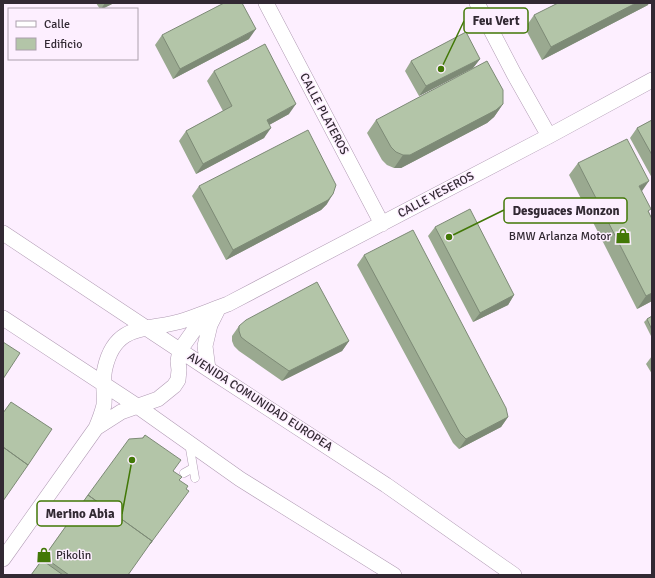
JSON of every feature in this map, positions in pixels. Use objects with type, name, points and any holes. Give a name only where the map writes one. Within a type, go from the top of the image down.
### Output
[{"type":"street","name":"CALLE PLATEROS","points":[[266,3],[382,224]]},
{"type":"street","points":[[478,3],[514,74],[549,136]]},
{"type":"street","name":"CALLE YESEROS","points":[[146,327],[163,326],[185,320],[228,304],[549,136],[652,80]]},
{"type":"street","name":"AVENIDA COMUNIDAD EUROPEA","points":[[3,233],[146,327],[208,370],[386,485],[514,575]]},
{"type":"street","points":[[96,428],[121,412],[158,399],[174,386],[178,380],[178,361],[180,350],[197,326],[219,308]]},
{"type":"street","points":[[208,370],[205,346],[210,325],[219,308]]},
{"type":"street","points":[[3,318],[137,406],[240,479],[394,575]]},
{"type":"street","points":[[3,559],[96,428],[104,404],[103,384],[105,368],[117,342],[127,334],[146,327]]},
{"type":"lane","points":[[189,442],[195,478]]},
{"type":"lane","points":[[184,474],[193,468]]},
{"type":"building","points":[[224,3],[242,3],[256,29],[180,69],[162,35]]},
{"type":"building","points":[[558,3],[636,3],[551,47],[534,15]]},
{"type":"building","points":[[466,32],[480,59],[426,86],[411,61]]},
{"type":"building","points":[[265,44],[296,104],[267,120],[271,128],[203,164],[186,131],[232,106],[214,71]]},
{"type":"building","points":[[487,61],[503,90],[503,104],[496,110],[410,155],[403,155],[396,152],[391,147],[376,120]]},
{"type":"building","points":[[652,120],[652,155],[637,128]]},
{"type":"building","points":[[308,130],[336,185],[333,194],[328,200],[233,250],[199,186]]},
{"type":"building","name":"BMW Arlanza Motor","points":[[627,139],[649,181],[639,186],[651,209],[648,211],[652,219],[652,293],[646,296],[578,163]]},
{"type":"building","points":[[470,209],[514,295],[480,313],[435,227]]},
{"type":"building","points":[[413,230],[506,408],[508,417],[466,439],[460,433],[364,255]]},
{"type":"building","points":[[317,282],[349,341],[289,371],[241,337],[239,326],[246,320]]},
{"type":"building","points":[[652,316],[652,330],[647,319]]},
{"type":"building","points":[[3,342],[20,353],[3,379]]},
{"type":"building","points":[[11,402],[52,429],[28,465],[3,447],[3,413]]},
{"type":"building","points":[[145,435],[181,460],[173,471],[182,477],[179,480],[188,486],[186,489],[189,491],[150,544],[152,541],[88,495],[129,439],[143,438]]},
{"type":"building","points":[[3,447],[28,465],[3,501]]},
{"type":"building","points":[[88,495],[152,541],[128,575],[69,575],[44,557]]},
{"type":"building","points":[[42,560],[63,575],[31,575]]},
{"type":"place","name":"Feu Vert","points":[[441,69]]},
{"type":"place","name":"BMW Arlanza Motor","points":[[623,236]]},
{"type":"place","name":"Desguaces Monzon","points":[[449,237]]},
{"type":"place","name":"Merino Abia","points":[[132,460]]},
{"type":"place","name":"Pikolin","points":[[44,555]]}]
